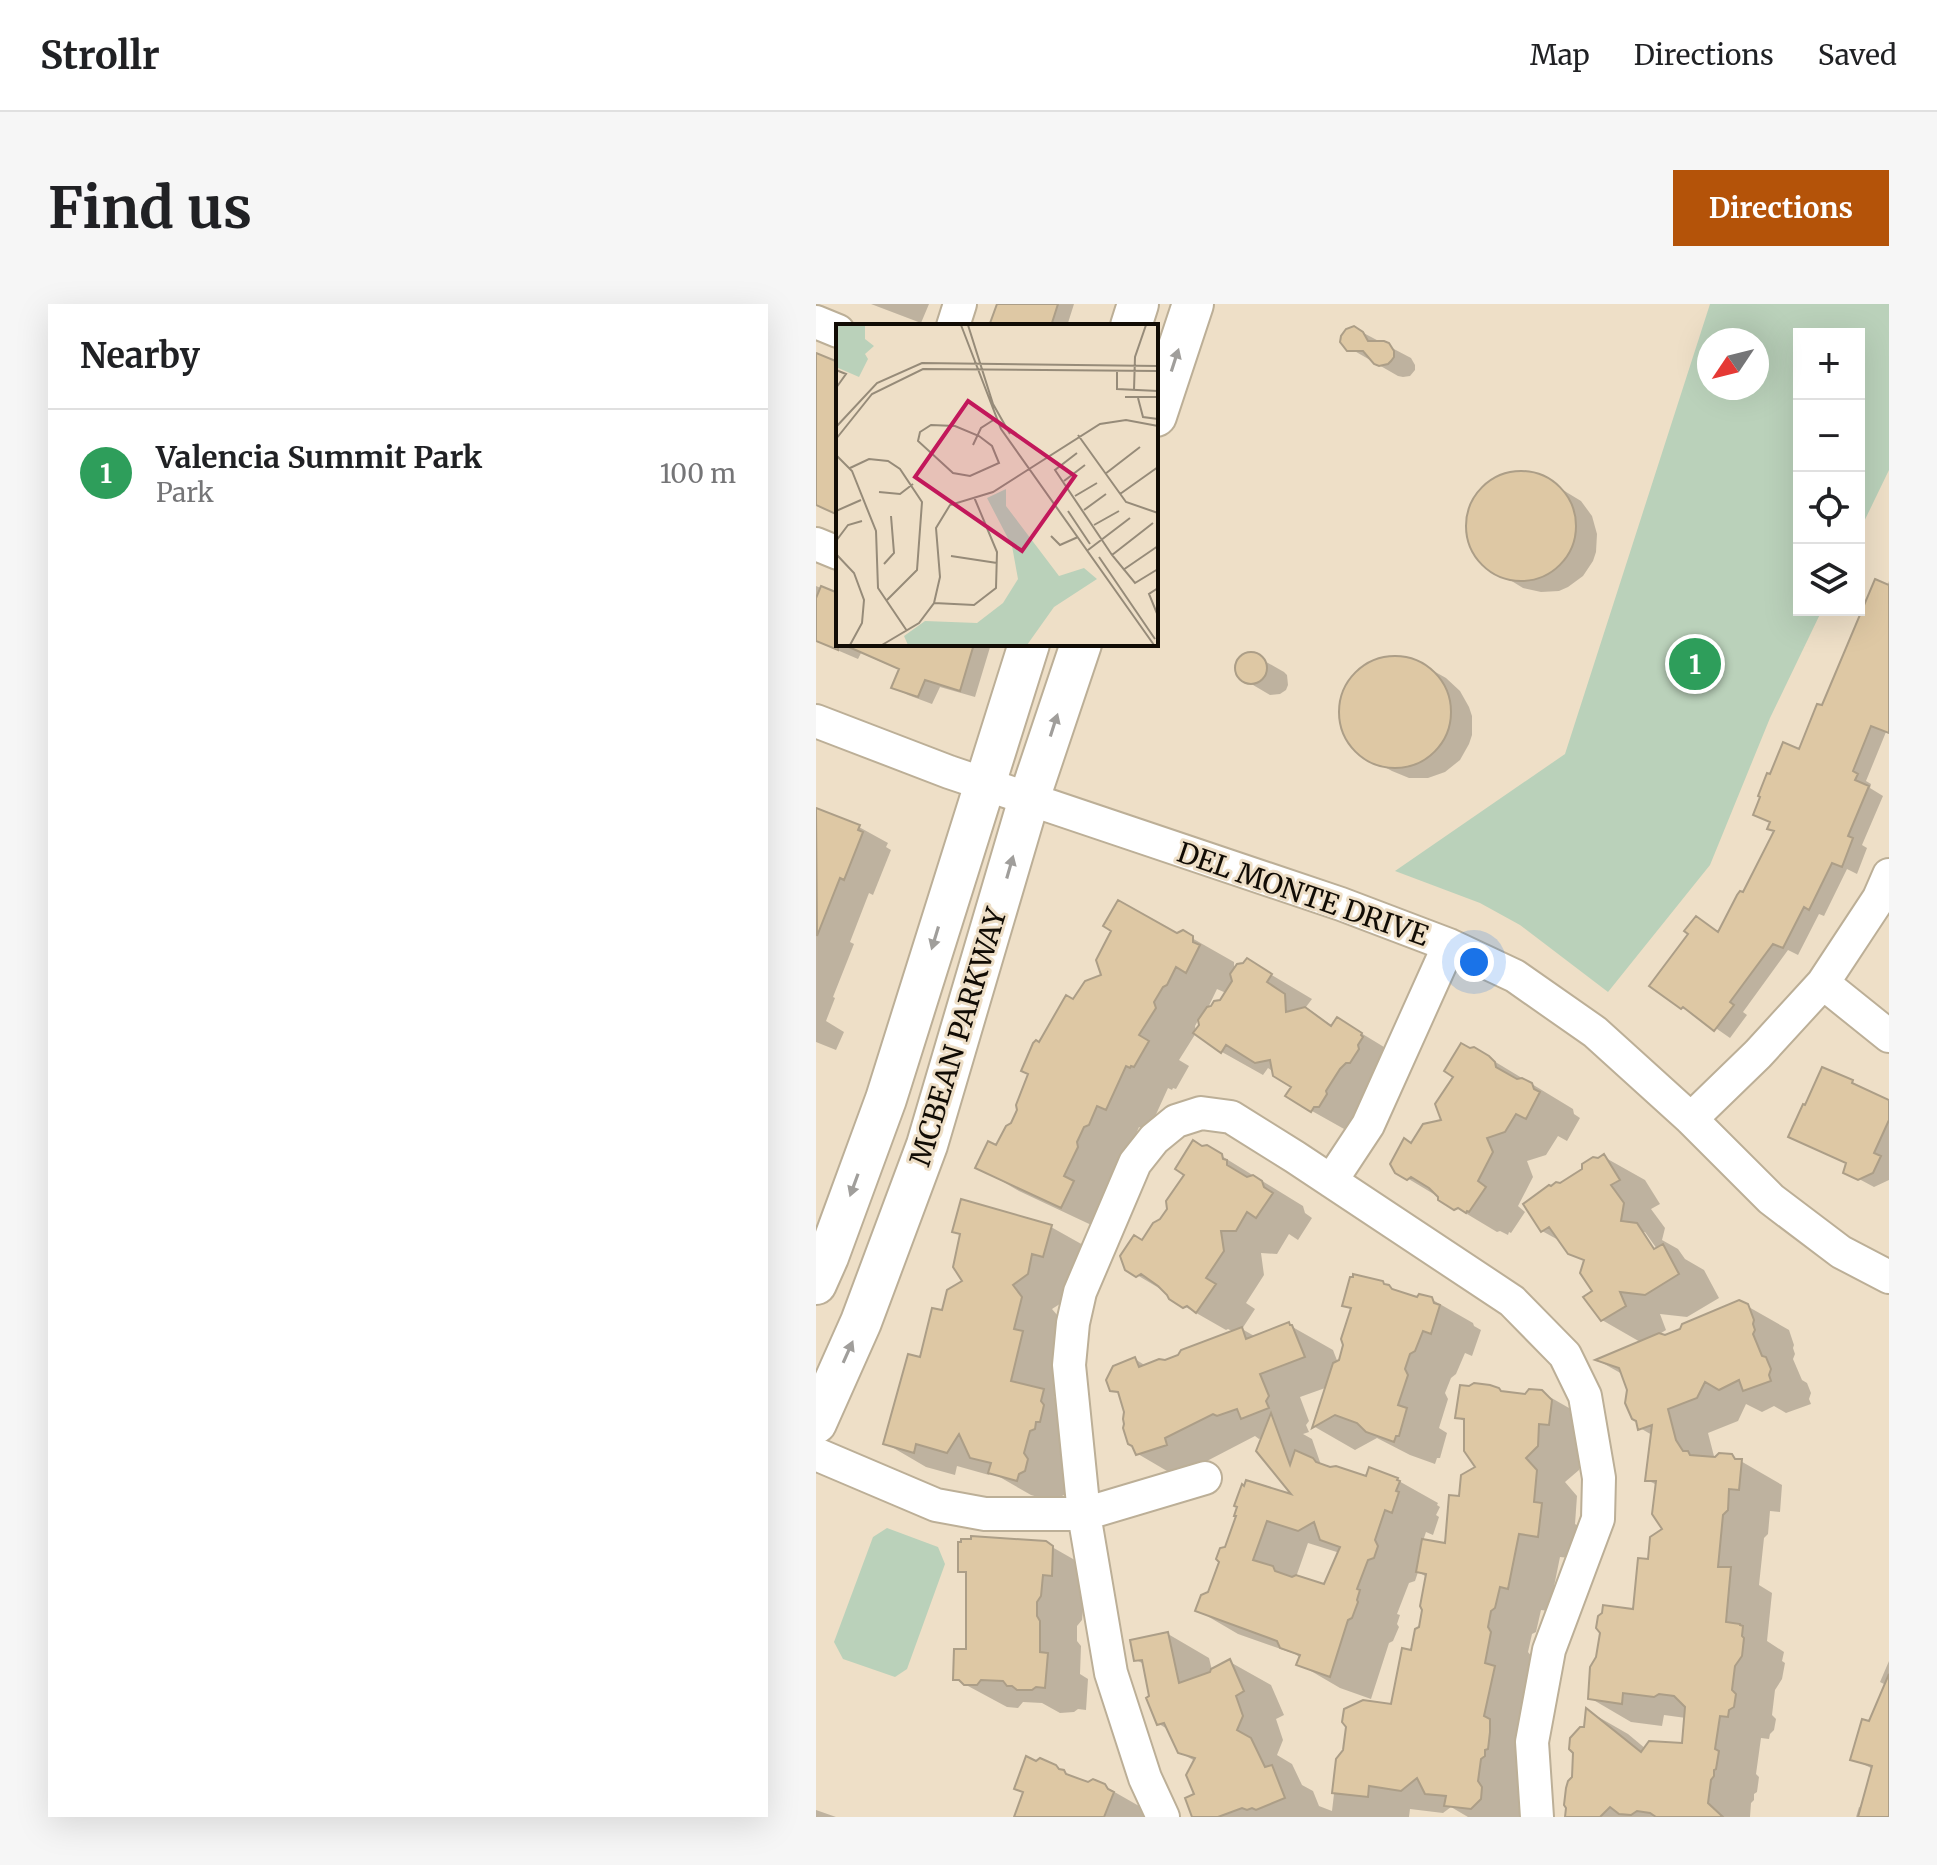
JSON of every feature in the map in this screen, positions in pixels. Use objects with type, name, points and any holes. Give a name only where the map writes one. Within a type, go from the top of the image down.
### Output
[{"type":"main road","points":[[1132,324],[1138,304]]},
{"type":"main road","points":[[1158,410],[1193,304]]},
{"type":"main road","name":"MCBEAN PARKWAY","points":[[816,1284],[886,1099],[1028,646]]},
{"type":"main road","name":"MCBEAN PARKWAY","points":[[816,1423],[861,1322],[927,1145],[1029,799],[1080,646]]},
{"type":"street","points":[[954,324],[960,304]]},
{"type":"street","points":[[816,322],[836,330]]},
{"type":"street","points":[[816,544],[836,552]]},
{"type":"street","name":"DEL MONTE DRIVE","points":[[816,721],[984,784],[1341,904],[1449,945],[1515,976],[1595,1032],[1691,1119],[1771,1199],[1841,1252],[1889,1277]]},
{"type":"street","points":[[1691,1119],[1758,1054],[1823,983],[1879,898],[1889,875]]},
{"type":"street","points":[[1331,1181],[1368,1125],[1449,945]]},
{"type":"street","points":[[1823,983],[1889,1036]]},
{"type":"street","points":[[1163,1817],[1145,1778],[1111,1673],[1084,1514],[1069,1365],[1080,1292],[1135,1163],[1154,1139],[1176,1121],[1201,1113],[1231,1117],[1512,1301],[1565,1355],[1585,1396],[1599,1478],[1598,1519],[1549,1650],[1532,1742],[1537,1817]]},
{"type":"street","points":[[816,1454],[936,1505],[985,1514],[1084,1514],[1205,1478]]},
{"type":"green space","points":[[1710,304],[1889,304],[1889,470],[1865,520],[1865,328],[1793,328],[1793,616],[1819,616],[1770,718],[1710,865],[1608,992],[1520,925],[1480,903],[1395,871],[1565,754],[1697,344],[1697,400],[1769,400],[1769,328],[1702,328]]},
{"type":"green space","points":[[887,1528],[938,1547],[945,1564],[907,1669],[895,1677],[843,1659],[834,1642],[873,1537]]},
{"type":"building","points":[[997,304],[1058,304],[1052,324],[990,324]]},
{"type":"building","points":[[1354,326],[1363,332],[1368,341],[1389,343],[1394,357],[1388,364],[1374,364],[1363,351],[1347,351],[1340,342],[1341,336],[1346,329]]},
{"type":"building","points":[[816,353],[836,361],[836,514],[816,505]]},
{"type":"building","points":[[1521,471],[1542,475],[1560,487],[1572,505],[1576,526],[1572,547],[1560,565],[1542,577],[1521,581],[1500,577],[1482,565],[1470,547],[1466,526],[1470,505],[1482,487],[1500,475]]},
{"type":"building","points":[[1875,579],[1889,585],[1889,733],[1871,726],[1853,771],[1858,774],[1855,780],[1869,786],[1848,836],[1853,838],[1842,867],[1832,863],[1809,910],[1804,907],[1783,948],[1773,944],[1730,1002],[1734,1005],[1714,1031],[1649,986],[1688,934],[1684,931],[1696,916],[1718,932],[1737,895],[1743,892],[1774,831],[1767,829],[1770,822],[1753,815],[1767,773],[1770,774],[1783,742],[1799,749],[1817,704],[1822,705],[1859,616],[1865,616],[1865,603]]},
{"type":"building","points":[[821,586],[836,592],[838,650],[816,641],[816,598]]},
{"type":"building","points":[[847,646],[973,646],[960,691],[925,680],[918,697],[891,688],[899,669]]},
{"type":"building","points":[[1251,652],[1262,657],[1267,668],[1262,679],[1251,684],[1240,679],[1235,668],[1240,657]]},
{"type":"building","points":[[1395,656],[1416,661],[1434,673],[1446,691],[1451,712],[1446,733],[1434,751],[1416,763],[1395,768],[1374,763],[1356,751],[1344,733],[1339,712],[1344,691],[1356,673],[1374,661]]},
{"type":"building","points":[[816,808],[860,825],[858,830],[863,832],[844,880],[840,878],[817,936]]},
{"type":"building","points":[[1118,900],[1177,933],[1183,930],[1200,945],[1186,973],[1176,967],[1154,1002],[1156,1008],[1139,1035],[1149,1041],[1134,1067],[1126,1066],[1106,1110],[1097,1106],[1089,1125],[1084,1127],[1064,1176],[1074,1181],[1061,1208],[975,1168],[988,1141],[996,1145],[1006,1126],[1011,1123],[1028,1074],[1021,1071],[1033,1043],[1036,1040],[1039,1042],[1066,995],[1073,999],[1085,981],[1101,975],[1096,960],[1111,931],[1103,926]]},
{"type":"building","points":[[1247,958],[1272,974],[1267,982],[1285,994],[1286,1012],[1305,1007],[1331,1026],[1337,1017],[1362,1033],[1359,1049],[1350,1063],[1340,1069],[1319,1107],[1314,1107],[1311,1112],[1285,1096],[1291,1087],[1273,1076],[1270,1060],[1255,1063],[1226,1045],[1221,1053],[1193,1033],[1207,1007],[1220,1000],[1232,981],[1230,974],[1237,964]]},
{"type":"building","points":[[1461,1043],[1489,1056],[1496,1067],[1517,1079],[1532,1083],[1534,1089],[1540,1092],[1526,1119],[1516,1114],[1505,1132],[1487,1138],[1493,1152],[1478,1181],[1486,1187],[1466,1213],[1438,1200],[1429,1188],[1411,1177],[1407,1180],[1395,1173],[1390,1164],[1404,1138],[1411,1143],[1423,1124],[1441,1120],[1435,1104],[1453,1077],[1444,1071]]},
{"type":"building","points":[[1822,1067],[1889,1100],[1889,1120],[1874,1153],[1881,1156],[1873,1173],[1858,1180],[1843,1173],[1846,1163],[1788,1137]]},
{"type":"building","points":[[1193,1140],[1222,1154],[1227,1165],[1247,1177],[1253,1175],[1273,1193],[1256,1218],[1247,1212],[1236,1231],[1221,1231],[1224,1251],[1206,1278],[1216,1284],[1196,1313],[1169,1299],[1141,1274],[1136,1277],[1125,1270],[1120,1256],[1134,1235],[1142,1240],[1167,1209],[1166,1201],[1184,1175],[1175,1169]]},
{"type":"building","points":[[1604,1154],[1620,1180],[1611,1185],[1624,1203],[1621,1221],[1637,1223],[1654,1249],[1663,1244],[1679,1274],[1645,1295],[1620,1292],[1626,1306],[1601,1321],[1583,1297],[1592,1291],[1580,1273],[1584,1260],[1568,1254],[1549,1227],[1541,1232],[1523,1204],[1549,1185],[1560,1183],[1582,1169],[1582,1164],[1593,1157]]},
{"type":"building","points":[[961,1199],[1052,1225],[1043,1257],[1032,1254],[1028,1274],[1013,1285],[1022,1297],[1014,1329],[1023,1331],[1011,1381],[1044,1389],[1040,1422],[1036,1422],[1035,1429],[1030,1431],[1024,1453],[1028,1459],[1025,1471],[1019,1474],[1017,1481],[988,1473],[991,1463],[970,1458],[959,1434],[947,1453],[916,1444],[914,1453],[883,1444],[908,1354],[920,1357],[932,1308],[942,1310],[947,1290],[962,1281],[953,1267],[960,1234],[952,1232]]},
{"type":"building","points":[[1353,1274],[1383,1281],[1392,1289],[1417,1297],[1419,1294],[1432,1297],[1434,1303],[1440,1305],[1431,1334],[1423,1331],[1415,1351],[1410,1354],[1405,1369],[1408,1375],[1398,1405],[1407,1408],[1399,1436],[1394,1442],[1366,1432],[1357,1423],[1335,1415],[1312,1428],[1333,1363],[1339,1360],[1343,1345],[1341,1339],[1351,1308],[1342,1306]]},
{"type":"building","points":[[1739,1300],[1748,1304],[1754,1320],[1753,1334],[1771,1369],[1771,1381],[1743,1391],[1739,1380],[1719,1390],[1705,1382],[1697,1398],[1668,1409],[1676,1440],[1683,1451],[1688,1451],[1690,1455],[1715,1457],[1719,1453],[1732,1454],[1735,1459],[1742,1459],[1739,1490],[1729,1489],[1728,1510],[1723,1515],[1718,1567],[1731,1567],[1726,1622],[1743,1626],[1744,1638],[1742,1656],[1735,1666],[1732,1690],[1736,1694],[1734,1707],[1729,1710],[1728,1717],[1720,1716],[1715,1749],[1719,1751],[1708,1803],[1723,1817],[1656,1817],[1637,1811],[1631,1815],[1619,1814],[1610,1807],[1600,1817],[1565,1817],[1566,1788],[1572,1777],[1570,1738],[1580,1727],[1584,1727],[1586,1708],[1641,1752],[1649,1741],[1682,1743],[1685,1707],[1674,1696],[1659,1694],[1654,1697],[1623,1693],[1622,1704],[1588,1699],[1590,1667],[1596,1657],[1600,1633],[1596,1628],[1598,1616],[1602,1613],[1603,1605],[1633,1609],[1638,1558],[1648,1559],[1650,1537],[1662,1529],[1652,1514],[1656,1481],[1645,1481],[1652,1425],[1638,1430],[1625,1403],[1627,1390],[1619,1368],[1595,1360],[1659,1333],[1665,1335],[1680,1329],[1682,1324]]},
{"type":"building","points":[[1289,1322],[1305,1357],[1260,1374],[1269,1396],[1266,1401],[1269,1408],[1241,1419],[1237,1409],[1217,1416],[1213,1414],[1165,1438],[1167,1445],[1136,1455],[1128,1444],[1123,1428],[1124,1412],[1118,1392],[1110,1391],[1106,1380],[1113,1366],[1135,1357],[1139,1367],[1178,1355],[1181,1350],[1242,1327],[1246,1339]]},
{"type":"building","points":[[1474,1383],[1525,1394],[1529,1389],[1542,1390],[1552,1400],[1549,1425],[1539,1424],[1538,1446],[1526,1458],[1537,1470],[1534,1502],[1542,1503],[1538,1537],[1519,1534],[1508,1589],[1500,1587],[1488,1627],[1491,1632],[1485,1663],[1495,1666],[1484,1716],[1490,1719],[1490,1732],[1478,1781],[1482,1787],[1481,1799],[1471,1809],[1444,1806],[1446,1796],[1425,1794],[1417,1778],[1401,1791],[1369,1786],[1368,1797],[1332,1793],[1336,1759],[1343,1750],[1346,1727],[1342,1722],[1344,1709],[1363,1700],[1391,1704],[1402,1648],[1411,1650],[1415,1629],[1419,1627],[1426,1574],[1416,1572],[1422,1539],[1445,1543],[1449,1495],[1459,1496],[1461,1475],[1475,1467],[1464,1451],[1464,1419],[1455,1418],[1460,1385]]},
{"type":"building","points":[[1271,1413],[1290,1465],[1295,1450],[1330,1467],[1336,1466],[1366,1476],[1369,1467],[1400,1481],[1392,1513],[1385,1510],[1375,1540],[1378,1546],[1374,1558],[1368,1560],[1357,1589],[1360,1590],[1358,1602],[1352,1618],[1348,1620],[1330,1677],[1296,1665],[1300,1655],[1280,1648],[1277,1641],[1195,1611],[1201,1595],[1208,1592],[1219,1562],[1216,1559],[1220,1548],[1225,1547],[1236,1516],[1237,1507],[1234,1506],[1242,1484],[1244,1486],[1246,1480],[1291,1494],[1256,1451]],"holes":[[[1267,1521],[1298,1531],[1314,1522],[1320,1540],[1340,1547],[1324,1584],[1296,1575],[1292,1577],[1275,1571],[1273,1566],[1253,1560]]]},
{"type":"building","points":[[971,1536],[1046,1541],[1053,1546],[1052,1576],[1043,1575],[1041,1596],[1037,1602],[1040,1652],[1048,1653],[1045,1688],[1017,1690],[1003,1681],[981,1680],[977,1685],[964,1685],[959,1680],[953,1680],[954,1649],[966,1649],[966,1572],[958,1572],[958,1542],[971,1539]]},
{"type":"building","points":[[1168,1632],[1179,1683],[1210,1672],[1230,1659],[1244,1691],[1236,1696],[1243,1716],[1237,1730],[1251,1738],[1265,1767],[1272,1765],[1285,1798],[1256,1810],[1242,1808],[1218,1817],[1192,1817],[1185,1798],[1194,1794],[1186,1775],[1195,1758],[1178,1753],[1164,1723],[1157,1725],[1146,1698],[1149,1696],[1142,1660],[1134,1661],[1130,1640]]},
{"type":"building","points":[[1889,1674],[1889,1817],[1858,1817],[1872,1766],[1850,1760],[1862,1719],[1869,1721]]},
{"type":"building","points":[[1026,1756],[1036,1761],[1040,1758],[1056,1765],[1066,1774],[1088,1782],[1093,1779],[1105,1784],[1114,1792],[1104,1817],[1014,1817],[1023,1792],[1014,1789]]},
{"type":"place","name":"Valencia Summit Park","points":[[1695,664]]}]
